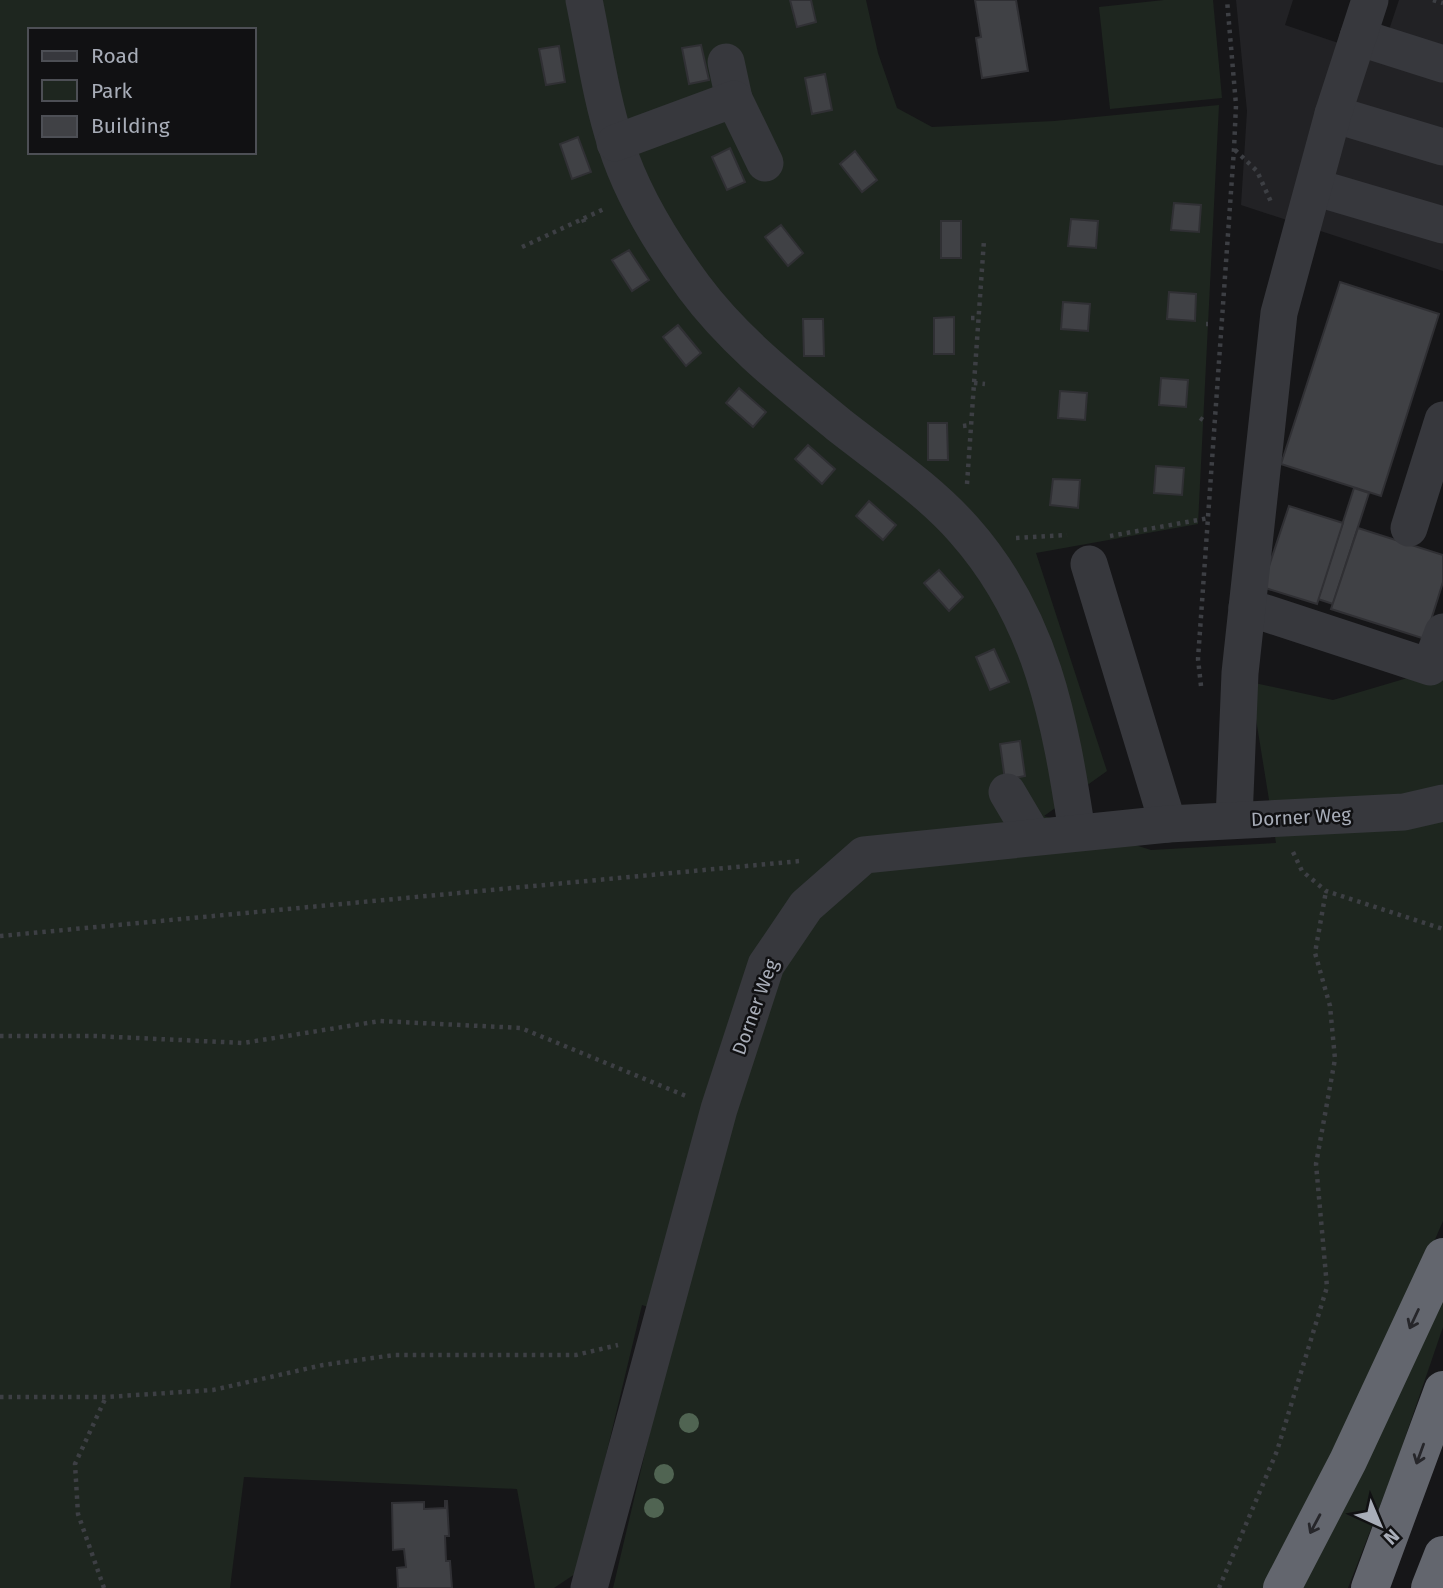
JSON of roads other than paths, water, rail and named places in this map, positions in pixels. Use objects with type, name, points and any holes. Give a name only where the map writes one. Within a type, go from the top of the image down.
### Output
[{"type":"highway","points":[[1282,1588],[1348,1461],[1443,1257]]},
{"type":"highway","points":[[1370,1588],[1443,1390]]},
{"type":"highway","points":[[1430,1588],[1443,1555]]},
{"type":"street","points":[[584,0],[615,143],[637,194],[695,288],[753,353],[964,530],[1003,582],[1028,626],[1043,665],[1060,728],[1077,832]]},
{"type":"street","points":[[1234,820],[1234,756],[1247,607],[1279,313],[1334,114],[1370,0]]},
{"type":"street","points":[[1358,37],[1443,64]]},
{"type":"street","points":[[726,62],[734,99],[765,163]]},
{"type":"street","points":[[615,143],[734,99]]},
{"type":"street","points":[[1334,114],[1443,147]]},
{"type":"street","points":[[1310,202],[1443,225]]},
{"type":"street","points":[[1423,513],[1443,420]]},
{"type":"street","points":[[1089,564],[1168,824]]},
{"type":"street","points":[[1247,607],[1430,667],[1443,632]]},
{"type":"street","points":[[1007,792],[1033,836]]},
{"type":"street","name":"Dorner Weg","points":[[589,1588],[719,1110],[766,965],[806,906],[864,855],[1168,824],[1404,812],[1443,803]]}]
